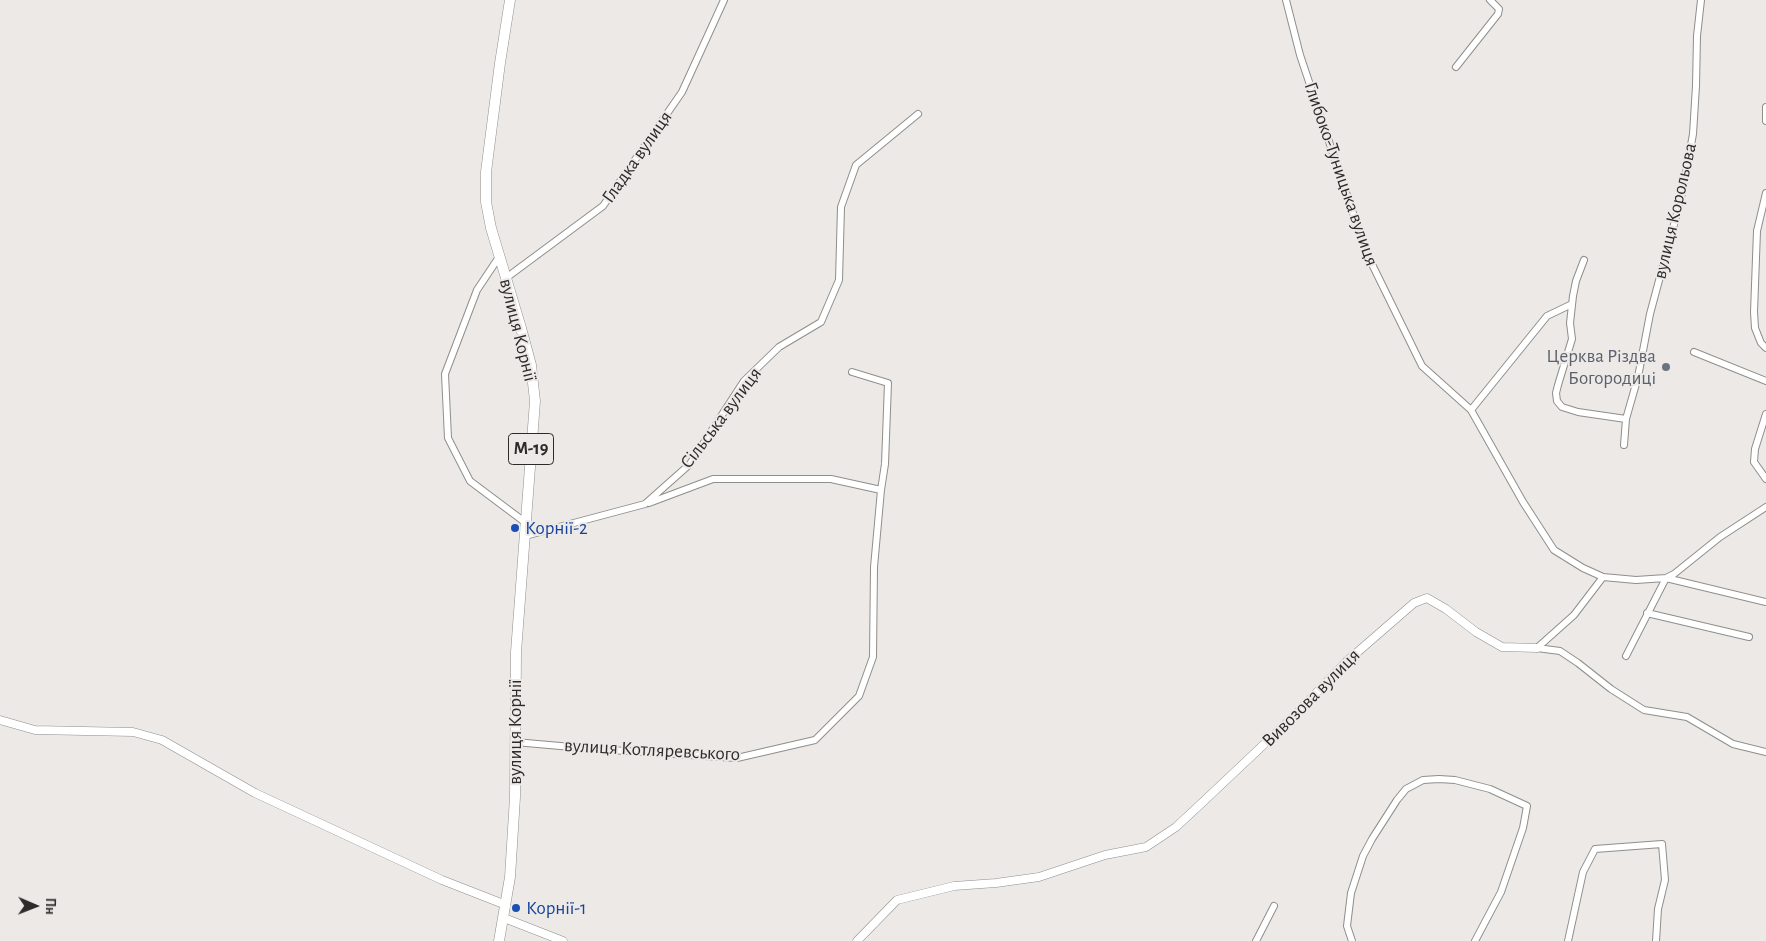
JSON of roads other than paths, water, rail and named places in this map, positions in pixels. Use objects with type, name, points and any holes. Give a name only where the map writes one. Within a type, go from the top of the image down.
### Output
[{"type":"highway","name":"вулиця Корнії","points":[[499,941],[510,877],[515,797],[516,652],[535,400],[531,365],[499,257],[486,202],[486,172],[510,0]]},
{"type":"street","name":"Гладка вулиця","points":[[506,278],[603,206],[682,92],[724,0]]},
{"type":"street","name":"Глибоко-Туницька вулиця","points":[[1286,0],[1300,56],[1366,252],[1422,366],[1471,410],[1523,502],[1554,550],[1582,568],[1604,577],[1636,580],[1666,578]]},
{"type":"street","points":[[1456,67],[1498,14],[1499,9],[1490,0]]},
{"type":"street","name":"вулиця Корольова","points":[[1624,445],[1626,419],[1638,377],[1650,314],[1686,173],[1692,134],[1696,86],[1697,36],[1701,0]]},
{"type":"street","points":[[1766,107],[1766,120]]},
{"type":"street","name":"Сільська вулиця","points":[[646,504],[690,464],[744,382],[779,347],[821,322],[839,280],[841,207],[856,165],[918,114]]},
{"type":"street","points":[[1766,193],[1757,231],[1754,312],[1755,328],[1761,343],[1766,348]]},
{"type":"street","name":"вулиця Корнії","points":[[499,257],[478,290],[445,374],[448,438],[470,481],[526,523]]},
{"type":"street","points":[[1584,260],[1576,281],[1570,323],[1572,339],[1556,393],[1557,401],[1562,407],[1578,412],[1626,419]]},
{"type":"street","points":[[1471,410],[1547,316],[1572,304]]},
{"type":"street","points":[[1694,352],[1766,382]]},
{"type":"street","points":[[852,372],[888,383],[885,464],[881,490]]},
{"type":"street","points":[[1766,414],[1754,449],[1754,462],[1766,479]]},
{"type":"street","name":"Сільська вулиця","points":[[525,536],[646,504],[713,479],[831,480],[881,490]]},
{"type":"street","name":"вулиця Котляревського","points":[[515,742],[737,758],[815,740],[859,696],[873,657],[874,567],[881,490]]},
{"type":"street","points":[[1626,656],[1666,578],[1674,574],[1720,537],[1766,507]]},
{"type":"street","points":[[1537,648],[1574,615],[1604,577]]},
{"type":"street","points":[[1666,578],[1766,602]]},
{"type":"street","name":"Вивозова вулиця","points":[[857,941],[897,900],[954,886],[1040,877],[1105,855],[1146,847],[1176,827],[1251,758],[1346,662],[1414,603],[1426,598],[1446,609],[1476,632],[1502,647],[1560,651],[1611,689],[1644,710],[1687,717],[1733,744],[1766,752]]},
{"type":"street","points":[[1647,613],[1749,637]]},
{"type":"street","points":[[0,720],[35,730],[133,732],[162,740],[255,793],[442,880],[506,905]]},
{"type":"street","points":[[1352,941],[1347,926],[1351,893],[1363,856],[1380,824],[1397,800],[1412,785],[1430,779],[1455,780],[1490,790],[1527,806],[1523,828],[1501,892],[1475,941]]},
{"type":"street","points":[[1568,941],[1583,872],[1595,849],[1662,844],[1665,880],[1658,909],[1656,941]]},
{"type":"street","points":[[1256,941],[1274,906]]},
{"type":"street","points":[[504,918],[563,941]]},
{"type":"place","name":"Церква Різдва Богородиці","points":[[1666,367]]},
{"type":"place","name":"Корнії-2","points":[[515,528]]},
{"type":"place","name":"Корнії-1","points":[[516,908]]}]
